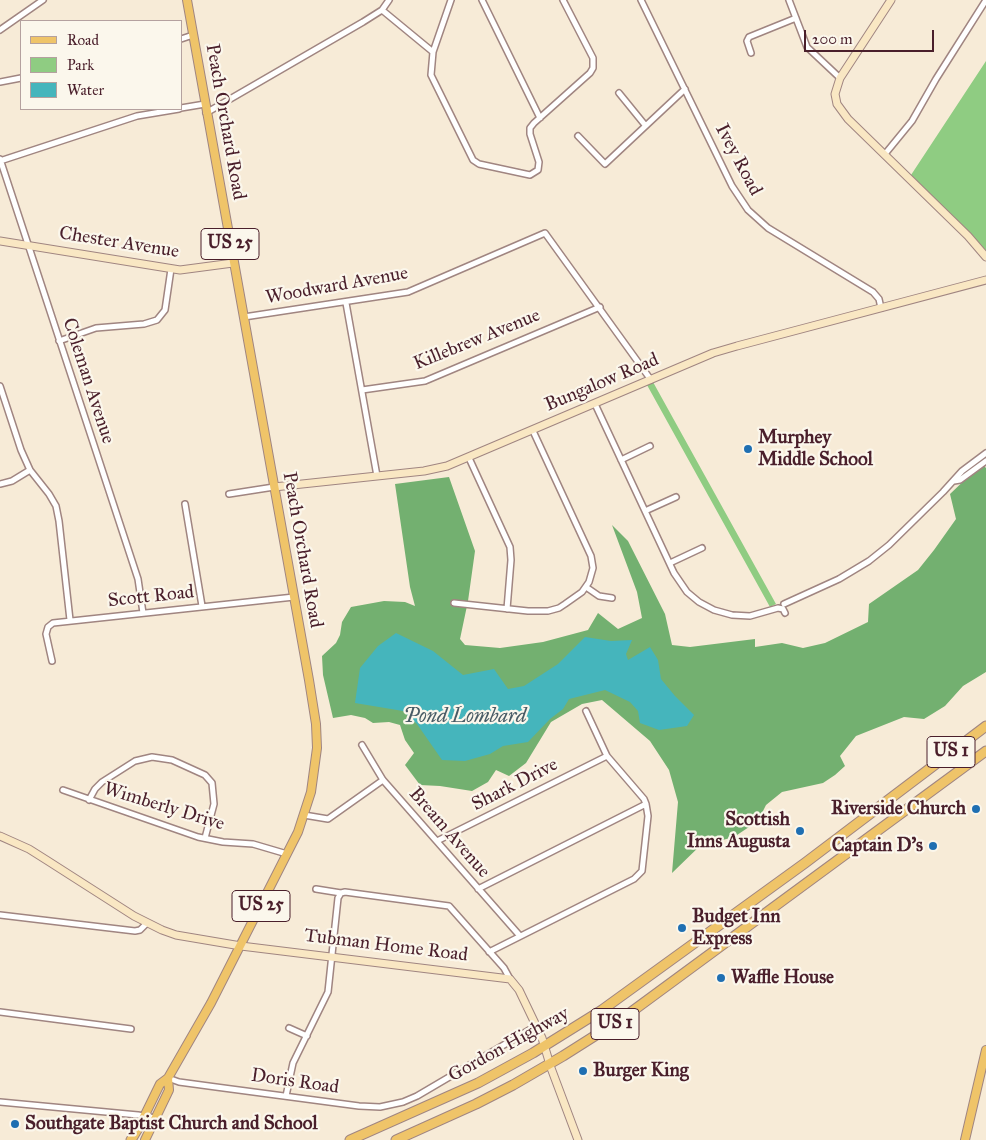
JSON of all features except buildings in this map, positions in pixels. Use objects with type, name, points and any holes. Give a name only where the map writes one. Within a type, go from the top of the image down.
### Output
[{"type":"highway","name":"Gordon Highway","points":[[350,1140],[478,1083],[544,1046],[622,997],[805,863],[986,726]]},
{"type":"highway","name":"Gordon Highway","points":[[396,1140],[414,1136],[489,1098],[550,1064],[636,1010],[986,751]]},
{"type":"highway","name":"US 25","points":[[131,1140],[140,1125]]},
{"type":"highway","points":[[138,1140],[140,1125]]},
{"type":"main road","name":"Peach Orchard Road","points":[[140,1125],[160,1084],[168,1078],[241,946],[287,854],[304,815],[314,776],[317,748],[316,724],[309,680],[187,0]]},
{"type":"main road","points":[[965,1140],[986,1050]]},
{"type":"main road","name":"Peach Orchard Road","points":[[145,1140],[169,1090],[168,1078]]},
{"type":"street","points":[[0,30],[42,0]]},
{"type":"street","points":[[206,112],[382,10],[389,0]]},
{"type":"street","points":[[451,0],[433,52],[432,74],[473,160],[479,164],[530,175],[538,170],[539,162],[530,134],[530,128],[590,73],[593,68],[593,58],[563,0]]},
{"type":"street","points":[[482,0],[540,118]]},
{"type":"street","name":"Ivey Road","points":[[640,0],[735,191],[748,210],[760,222],[873,292],[878,297],[881,308]]},
{"type":"street","points":[[789,0],[808,47],[840,78]]},
{"type":"street","points":[[891,0],[840,78],[835,94],[837,104],[848,119],[968,236],[986,257]]},
{"type":"street","points":[[885,154],[912,121],[986,0]]},
{"type":"street","points":[[382,10],[433,52]]},
{"type":"street","points":[[751,53],[747,41],[749,37],[796,18]]},
{"type":"street","points":[[182,39],[193,36]]},
{"type":"street","points":[[0,82],[20,78]]},
{"type":"street","points":[[578,136],[605,164],[685,89]]},
{"type":"street","points":[[620,93],[646,125]]},
{"type":"street","points":[[182,108],[205,104]]},
{"type":"street","points":[[0,160],[137,116],[169,110]]},
{"type":"street","name":"Coleman Avenue","points":[[0,160],[138,580],[143,613]]},
{"type":"street","name":"Woodward Avenue","points":[[244,317],[408,292],[545,233],[600,307]]},
{"type":"street","name":"Chester Avenue","points":[[0,241],[171,269],[191,269],[234,263]]},
{"type":"street","points":[[59,341],[96,328],[144,324],[157,320],[165,310],[171,269]]},
{"type":"street","name":"Bungalow Road","points":[[229,494],[274,487],[438,469],[469,458],[713,353],[986,280]]},
{"type":"street","points":[[346,302],[377,476]]},
{"type":"street","points":[[600,307],[652,380]]},
{"type":"street","name":"Killebrew Avenue","points":[[362,390],[425,380],[600,307]]},
{"type":"street","points":[[0,386],[21,450],[30,470],[56,506],[70,620]]},
{"type":"street","points":[[595,404],[670,564],[687,592],[699,602],[714,610],[732,615],[750,616],[778,608],[783,609],[785,613]]},
{"type":"street","points":[[454,602],[543,611],[555,609],[565,604],[586,587],[591,577],[593,568],[591,556],[533,431]]},
{"type":"street","points":[[621,460],[650,446]]},
{"type":"street","points":[[784,604],[838,579],[869,561],[889,544],[962,471],[986,453]]},
{"type":"street","points":[[469,458],[510,547],[511,560],[507,608]]},
{"type":"street","points":[[954,481],[960,480],[986,460]]},
{"type":"street","points":[[0,484],[12,481],[30,470]]},
{"type":"street","points":[[645,511],[676,497]]},
{"type":"street","points":[[185,504],[202,606]]},
{"type":"street","points":[[670,564],[702,548]]},
{"type":"street","points":[[586,587],[599,596],[612,598]]},
{"type":"street","name":"Scott Road","points":[[52,661],[47,637],[48,627],[52,622],[294,597]]},
{"type":"street","points":[[489,952],[634,879],[642,871],[648,816],[646,804],[644,799],[607,756],[586,711]]},
{"type":"street","name":"Bream Avenue","points":[[362,745],[383,780],[520,936]]},
{"type":"street","points":[[89,800],[95,789],[102,782],[135,761],[152,756],[172,760],[204,775],[212,783],[214,804],[205,838]]},
{"type":"street","name":"Shark Drive","points":[[437,842],[607,756]]},
{"type":"street","points":[[304,815],[328,819],[383,780]]},
{"type":"street","name":"Wimberly Drive","points":[[63,790],[205,838],[252,844],[287,854]]},
{"type":"street","points":[[478,889],[646,804]]},
{"type":"street","name":"Tubman Home Road","points":[[0,836],[42,857],[147,923],[182,937],[510,979]]},
{"type":"street","points":[[316,889],[446,905],[451,908],[504,968],[519,990],[544,1046],[578,1140]]},
{"type":"street","points":[[286,1096],[293,1063],[308,1036],[328,992],[338,898],[341,893]]},
{"type":"street","points":[[0,915],[135,931],[140,930],[147,923]]},
{"type":"street","points":[[0,1012],[131,1029]]},
{"type":"street","name":"Doris Road","points":[[168,1078],[179,1082],[371,1107],[395,1104],[417,1096],[536,1026]]},
{"type":"street","points":[[289,1028],[308,1036]]},
{"type":"street","points":[[417,1096],[422,1108]]},
{"type":"street","points":[[0,1102],[155,1118]]},
{"type":"green space","points":[[986,61],[986,259],[968,236],[911,175]]},
{"type":"green space","points":[[653,382],[776,604],[770,607],[647,385]]},
{"type":"green space","points":[[984,466],[986,468],[986,672],[963,686],[945,706],[924,719],[904,717],[856,736],[840,756],[845,766],[835,775],[823,783],[782,792],[766,805],[758,821],[734,837],[715,842],[704,842],[672,873],[678,802],[669,770],[650,741],[602,700],[582,704],[551,722],[526,763],[509,776],[496,770],[488,782],[472,791],[420,785],[405,765],[414,753],[405,740],[400,725],[389,722],[373,723],[365,718],[351,715],[333,718],[323,675],[322,656],[336,643],[340,635],[342,622],[351,607],[384,601],[405,602],[415,606],[410,587],[395,484],[449,477],[475,551],[468,601],[460,639],[465,645],[500,648],[543,642],[588,630],[598,613],[618,629],[642,618],[637,592],[612,525],[628,541],[665,614],[672,645],[690,647],[755,639],[755,647],[782,643],[803,648],[825,643],[868,622],[869,604],[918,570],[956,519],[950,494],[971,474]]},
{"type":"water","name":"Pond Lombard","points":[[396,633],[433,651],[463,675],[494,669],[508,689],[524,686],[558,664],[585,637],[611,641],[632,640],[626,654],[628,660],[650,647],[658,660],[661,679],[694,715],[687,726],[659,730],[640,723],[638,711],[630,702],[605,690],[569,699],[563,709],[550,719],[528,742],[503,746],[490,754],[465,761],[442,760],[417,724],[403,711],[355,703],[360,668],[378,646]]},
{"type":"place","name":"Murphey Middle School","points":[[748,449]]},
{"type":"place","name":"Riverside Church","points":[[976,809]]},
{"type":"place","name":"Scottish Inns Augusta","points":[[800,831]]},
{"type":"place","name":"Captain D's","points":[[933,846]]},
{"type":"place","name":"Budget Inn Express","points":[[682,928]]},
{"type":"place","name":"Waffle House","points":[[721,978]]},
{"type":"place","name":"Burger King","points":[[583,1071]]},
{"type":"place","name":"Southgate Baptist Church and School","points":[[15,1124]]}]
